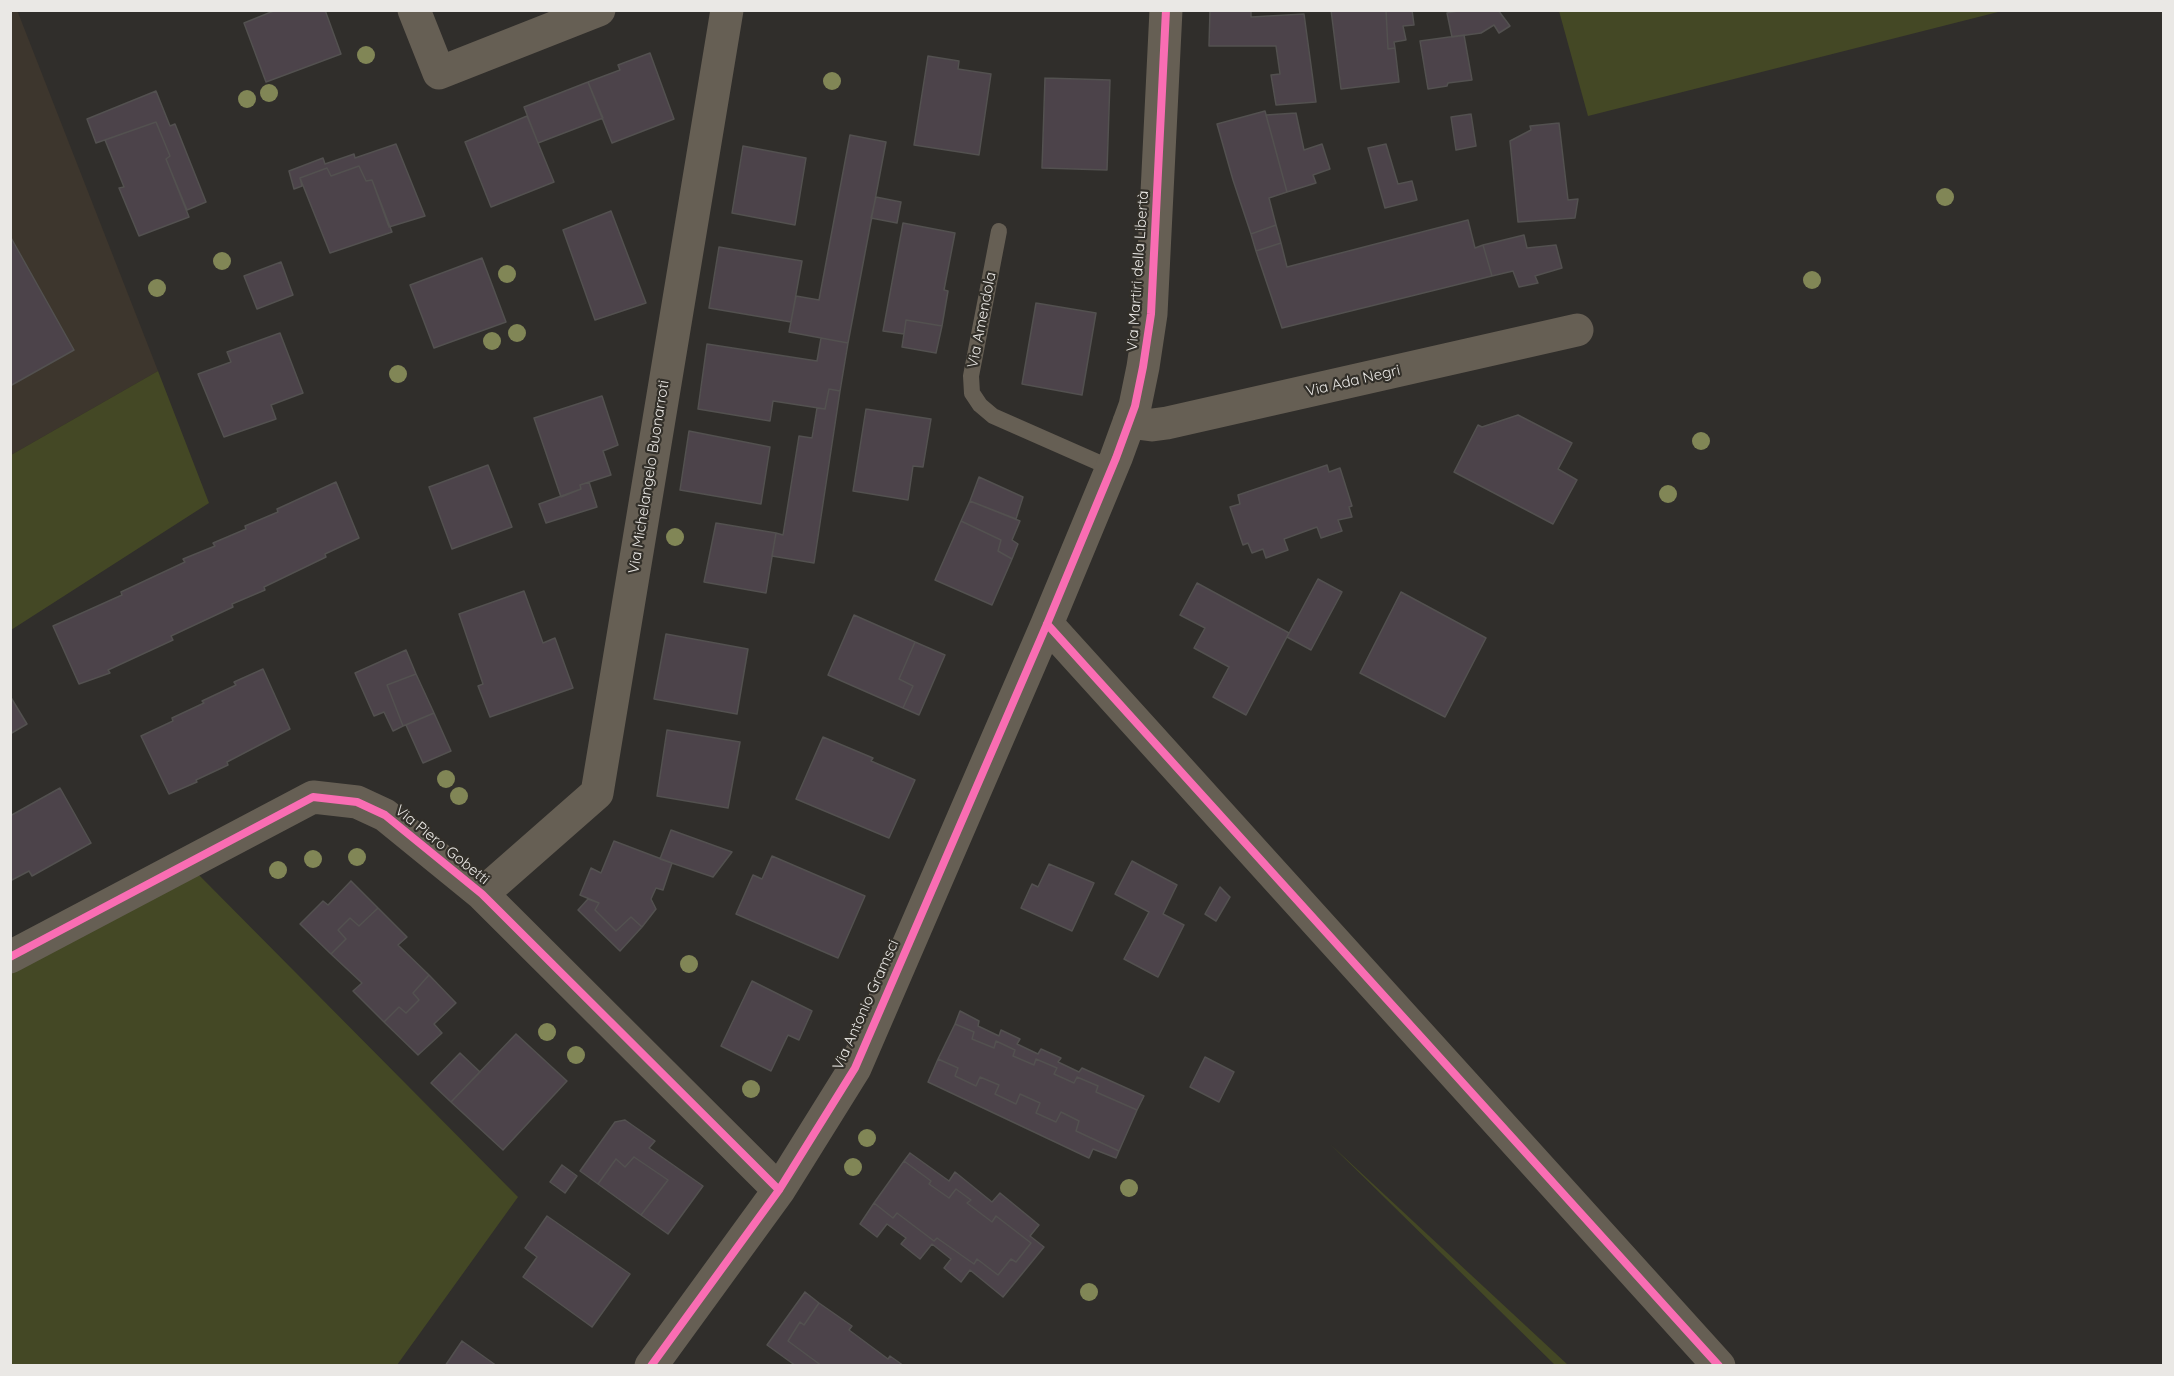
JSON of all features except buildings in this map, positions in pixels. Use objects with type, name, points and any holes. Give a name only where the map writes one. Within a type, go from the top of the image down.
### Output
[{"type":"street","points":[[414,10],[439,73],[599,10]]},
{"type":"street","name":"Via Michelangelo Buonarroti","points":[[482,894],[597,794],[727,10]]},
{"type":"street","name":"Via Martiri della Libertà","points":[[1047,624],[1135,406],[1143,367],[1151,314],[1166,10]]},
{"type":"street","name":"Via Ada Negri","points":[[1129,422],[1152,425],[1167,423],[1576,330]]},
{"type":"street","points":[[1047,624],[1719,1365]]},
{"type":"street","name":"Via Antonio Gramsci","points":[[651,1365],[778,1190],[855,1068],[1047,624]]},
{"type":"street","name":"Via Piero Gobetti","points":[[10,957],[313,797],[357,802],[385,815],[482,894],[778,1190]]},
{"type":"lane","name":"Via Amendola","points":[[999,231],[971,376],[972,393],[980,405],[993,416],[1111,468]]},
{"type":"shaded area","points":[[17,10],[158,371],[11,455],[10,11]]},
{"type":"green space","points":[[1559,10],[2002,11],[1588,116]]},
{"type":"green space","points":[[158,371],[209,503],[11,630],[11,455]]},
{"type":"green space","points":[[191,867],[518,1197],[397,1365],[11,1366],[11,965]]},
{"type":"green space","points":[[1330,1144],[1568,1365],[1555,1365]]},
{"type":"cycle path","points":[[651,1366],[779,1190],[855,1068],[1047,624],[1116,458],[1135,406],[1151,314],[1166,10]]},
{"type":"cycle path","points":[[1047,624],[1719,1366]]},
{"type":"cycle path","points":[[10,957],[313,797],[357,802],[385,815],[482,894],[779,1190]]}]
